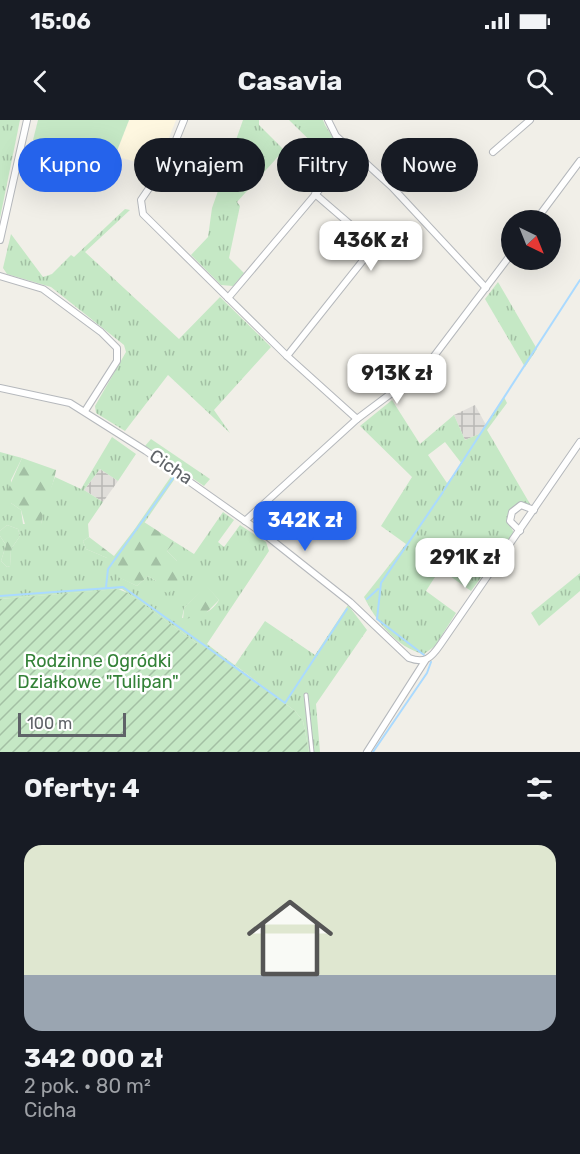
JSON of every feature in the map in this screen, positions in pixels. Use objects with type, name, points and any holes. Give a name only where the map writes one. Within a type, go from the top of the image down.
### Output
[{"type":"street","points":[[0,240],[27,120]]},
{"type":"street","points":[[184,120],[167,162],[140,205],[150,222],[287,356],[357,419]]},
{"type":"street","points":[[328,120],[338,138]]},
{"type":"street","points":[[493,152],[530,120]]},
{"type":"street","points":[[543,210],[580,161]]},
{"type":"street","points":[[369,167],[392,188],[486,288]]},
{"type":"street","points":[[228,298],[315,194],[366,238],[372,249],[287,356]]},
{"type":"street","points":[[245,521],[357,419],[425,368],[501,268]]},
{"type":"street","points":[[0,276],[43,289],[115,344],[119,353],[117,361],[85,411]]},
{"type":"street","name":"Cicha","points":[[0,388],[62,400],[85,411],[194,482],[350,602],[409,658],[425,661]]},
{"type":"street","points":[[367,752],[425,661],[440,645],[580,442]]},
{"type":"street","points":[[520,531],[510,521],[512,512],[521,505],[534,510]]},
{"type":"lane","points":[[306,695],[312,752]]},
{"type":"shaded area","points":[[129,120],[176,120],[169,138],[134,138],[134,161],[122,158],[122,138]]},
{"type":"shaded area","points":[[475,405],[486,425],[479,434],[465,440],[454,415]]},
{"type":"shaded area","points":[[100,469],[118,481],[103,502],[84,490]]},
{"type":"green space","points":[[0,120],[20,120],[0,218]]},
{"type":"green space","points":[[38,120],[129,120],[122,138],[34,138]]},
{"type":"green space","points":[[243,120],[259,120],[259,125],[277,143],[277,158],[265,171],[265,138],[237,138]]},
{"type":"green space","points":[[289,120],[323,120],[334,138],[307,138]]},
{"type":"green space","points":[[218,192],[246,192],[237,202],[240,206],[229,258],[244,273],[233,286],[221,285],[191,255],[208,237],[212,208]]},
{"type":"green space","points":[[125,209],[130,210],[85,252],[179,339],[220,297],[271,347],[214,410],[230,433],[168,375],[125,431],[96,413],[95,406],[126,352],[124,345],[51,287],[7,274],[3,268],[11,234],[43,277],[52,274],[71,255],[74,257]]},
{"type":"green space","points":[[498,282],[537,349],[525,367],[485,299]]},
{"type":"green space","points":[[504,397],[507,403],[487,430],[530,504],[518,504],[509,512],[508,522],[514,533],[471,591],[440,569],[426,591],[456,613],[435,646],[424,654],[396,640],[381,624],[364,597],[406,544],[381,526],[412,477],[360,426],[392,400],[420,444],[454,415],[465,440],[479,434]],"holes":[[[445,442],[462,464],[447,483],[428,455]]]},
{"type":"green space","points":[[112,437],[136,454],[118,481],[100,469],[84,490],[103,502],[88,524],[89,537],[83,541],[86,549],[119,563],[119,577],[137,586],[148,576],[156,581],[177,561],[167,551],[175,542],[194,554],[223,512],[234,520],[218,542],[224,547],[240,525],[266,542],[269,551],[207,644],[198,644],[122,589],[0,599],[0,536],[6,545],[1,561],[7,567],[10,566],[11,549],[20,536],[18,529],[7,525],[0,531],[0,452],[22,458],[11,480],[11,503],[21,510],[23,524],[41,524],[44,506],[55,477],[81,489]],"holes":[[[206,586],[219,600],[208,611],[182,618],[184,608]]]},
{"type":"green space","points":[[151,439],[210,479],[204,486],[145,446]]},
{"type":"green space","points":[[22,458],[56,470],[41,524],[35,529],[26,528],[21,510],[11,503],[6,494]]},
{"type":"green space","points":[[172,475],[176,477],[138,532],[134,530]]},
{"type":"green space","points":[[144,522],[175,542],[167,551],[177,561],[178,579],[168,593],[162,591],[156,581],[148,576],[137,586],[118,577],[118,563],[108,561],[107,558],[86,549],[83,541],[89,537],[114,556],[134,530],[138,531]]},
{"type":"green space","points":[[7,525],[18,529],[20,536],[11,549],[10,566],[7,567],[1,561],[6,545],[0,536],[0,531]]},
{"type":"green space","points":[[580,573],[580,591],[539,626],[531,613]]},
{"type":"green space","points":[[206,585],[219,600],[201,618],[196,616],[183,620],[184,608]]},
{"type":"green space","name":"Rodzinne Ogródki Działkowe \"Tulipan\"","points":[[118,589],[128,593],[198,644],[207,644],[295,711],[303,721],[309,752],[0,752],[0,599]]},
{"type":"green space","points":[[348,605],[367,630],[316,704],[320,752],[309,752],[303,721],[295,711],[235,665],[265,621],[315,655]]},
{"type":"waterway","points":[[444,490],[580,280]]},
{"type":"waterway","points":[[106,587],[108,569],[174,477]]},
{"type":"waterway","points":[[424,655],[377,619],[381,583],[443,492]]},
{"type":"waterway","points":[[0,596],[123,587],[285,703],[347,609]]},
{"type":"waterway","points":[[367,599],[378,589]]},
{"type":"waterway","points":[[373,752],[427,673],[431,662]]}]
